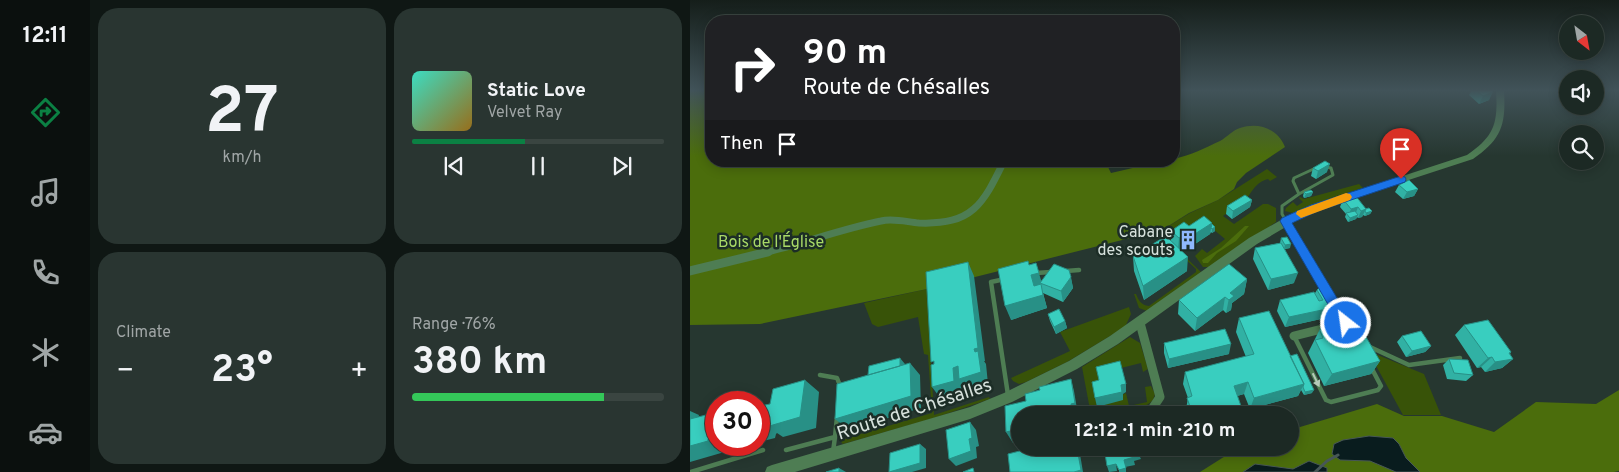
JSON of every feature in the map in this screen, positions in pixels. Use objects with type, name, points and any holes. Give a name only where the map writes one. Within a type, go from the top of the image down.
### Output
[{"type":"street","name":"Route de Chésalles","points":[[772,472],[970,413],[1008,398],[1073,365],[1140,323],[1253,242],[1286,221],[1332,202],[1470,157],[1488,144],[1498,131],[1500,112]]},
{"type":"street","points":[[690,271],[780,249],[883,220],[895,219],[920,223],[938,223],[958,218],[979,207],[990,192],[1001,167]]},
{"type":"street","points":[[1286,221],[1348,326],[1294,336]]},
{"type":"street","points":[[1140,323],[1160,397],[1156,406]]},
{"type":"lane","points":[[1286,221],[1282,214],[1282,206],[1330,177],[1334,173],[1333,170],[1320,166],[1294,178],[1293,181],[1299,194]]},
{"type":"lane","points":[[1032,273],[1079,270]]},
{"type":"lane","points":[[1008,279],[991,282],[1008,398]]},
{"type":"lane","points":[[1294,336],[1326,400],[1331,402],[1378,390],[1381,386],[1369,364]]},
{"type":"lane","points":[[1365,345],[1409,364],[1460,358]]},
{"type":"lane","points":[[820,375],[832,375],[838,378],[841,384],[840,394]]},
{"type":"lane","points":[[833,454],[838,411]]},
{"type":"lane","points":[[786,450],[835,437]]},
{"type":"lane","points":[[691,472],[743,456]]},
{"type":"green space","name":"Bois de l'Église","points":[[690,112],[705,112],[705,167],[1108,167],[1111,173],[1137,167],[1180,167],[1180,157],[1220,141],[1237,129],[1247,126],[1260,126],[1272,131],[1282,140],[1285,147],[1246,173],[1237,182],[1234,189],[1218,200],[1189,213],[1162,230],[927,289],[760,324],[690,325]]},
{"type":"green space","points":[[1267,169],[1277,177],[1270,181],[1268,179],[1259,183],[1244,202],[1223,216],[1234,224],[1263,204],[1268,204],[1276,208],[1276,222],[1210,267],[1203,267],[1195,256],[1202,249],[1207,253],[1225,239],[1207,224],[1171,243],[1201,272],[1147,311],[1139,308],[1134,294],[1136,294],[1142,304],[1149,306],[1196,272],[1196,269],[1169,244],[1162,230],[1190,213],[1218,200]]},
{"type":"green space","points":[[1359,184],[1363,188],[1293,213],[1285,211],[1293,202],[1297,206],[1303,202],[1300,197],[1304,199]]},
{"type":"green space","points":[[1245,226],[1249,226],[1236,241],[1217,253],[1208,263],[1203,263],[1202,260],[1221,248]]},
{"type":"green space","points":[[927,289],[934,415],[989,397],[990,399],[934,418],[843,444],[841,442],[847,438],[932,413],[928,355],[924,354],[918,317],[878,327],[872,324],[864,303]]},
{"type":"green space","points":[[1129,307],[1131,314],[1125,327],[1067,362],[1019,384],[1011,378],[1070,351],[1060,332]]},
{"type":"green space","points":[[1130,337],[1140,343],[1148,369],[1143,372],[1141,363],[1121,368],[1101,389],[1094,391],[1097,406],[1089,406],[1082,367]]},
{"type":"green space","points":[[1368,351],[1424,374],[1441,415],[1403,415]]},
{"type":"green space","points":[[1151,386],[1155,394],[1153,400],[1147,405],[1129,406],[1147,402],[1145,387]]},
{"type":"green space","points":[[1619,390],[1619,471],[1200,472],[1225,456],[1299,456],[1299,427],[1377,404],[1404,416],[1442,416],[1494,432],[1536,402],[1596,404]]},
{"type":"green space","points":[[1126,393],[1129,406],[1099,406]]},
{"type":"shaded area","points":[[1369,436],[1393,438],[1399,444],[1406,458],[1420,472],[1396,472],[1370,461],[1340,460],[1332,454],[1334,444],[1343,440]]},
{"type":"shaded area","points":[[1309,461],[1327,468],[1327,472],[1243,472],[1255,464],[1293,469]]},
{"type":"building","points":[[1325,161],[1330,164],[1318,171],[1313,168]]},
{"type":"building","points":[[1409,180],[1418,189],[1407,192],[1399,185]]},
{"type":"building","points":[[1311,190],[1313,192],[1306,194],[1304,192]]},
{"type":"building","points":[[1245,195],[1252,200],[1233,211],[1227,206]]},
{"type":"building","points":[[1355,195],[1366,209],[1361,211],[1358,207],[1351,209],[1343,199]]},
{"type":"building","points":[[1369,208],[1372,211],[1366,213],[1365,209]]},
{"type":"building","points":[[1355,211],[1358,215],[1350,218],[1346,213]]},
{"type":"building","points":[[1204,216],[1212,223],[1187,239],[1183,236],[1179,238],[1171,231],[1184,222],[1189,226]]},
{"type":"building","points":[[1166,236],[1188,257],[1143,286],[1133,256]]},
{"type":"building","points":[[1287,237],[1291,244],[1285,245],[1281,238]]},
{"type":"building","points":[[1281,243],[1298,273],[1271,279],[1255,248]]},
{"type":"building","points":[[1028,261],[1029,265],[1036,263],[1039,273],[1031,275],[1034,286],[1041,284],[1043,295],[1005,306],[998,269]]},
{"type":"building","points":[[968,262],[978,348],[974,349],[975,352],[978,351],[981,372],[959,379],[958,366],[953,368],[954,381],[932,387],[931,365],[934,364],[934,361],[931,362],[926,272]]},
{"type":"building","points":[[1054,264],[1069,270],[1071,277],[1061,291],[1040,283]]},
{"type":"building","points":[[1229,264],[1247,279],[1230,293],[1234,296],[1229,300],[1225,297],[1197,318],[1179,300]]},
{"type":"building","points":[[1320,287],[1336,307],[1289,317],[1280,300],[1314,292],[1319,301],[1323,300],[1317,290]]},
{"type":"building","points":[[1059,309],[1065,321],[1054,327],[1048,314]]},
{"type":"building","points":[[1269,311],[1304,384],[1254,398],[1248,382],[1234,386],[1241,406],[1190,406],[1187,398],[1192,396],[1185,372],[1254,354],[1239,318]]},
{"type":"building","points":[[1488,320],[1511,352],[1509,353],[1513,359],[1495,362],[1492,357],[1488,358],[1464,325]]},
{"type":"building","points":[[1343,322],[1348,324],[1352,332],[1362,330],[1380,361],[1332,374],[1315,340],[1323,338],[1320,331],[1321,327]]},
{"type":"building","points":[[1225,329],[1231,344],[1169,359],[1164,343]]},
{"type":"building","points":[[1421,331],[1431,346],[1412,351],[1402,336]]},
{"type":"building","points":[[1297,354],[1314,390],[1305,392],[1304,384],[1290,356]]},
{"type":"building","points":[[900,358],[900,366],[868,375],[869,366]]},
{"type":"building","points":[[1449,359],[1468,360],[1473,375],[1454,373]]},
{"type":"building","points":[[1120,361],[1126,384],[1121,385],[1122,392],[1095,398],[1092,382],[1099,380],[1096,367]]},
{"type":"building","points":[[910,363],[911,396],[835,419],[837,384]]},
{"type":"building","points":[[1071,379],[1075,403],[1071,404],[1071,406],[1011,406],[1011,431],[1006,432],[1005,406],[1026,401],[1025,394],[1040,390],[1039,387]]},
{"type":"building","points":[[805,380],[800,417],[770,426],[770,404],[773,389]]},
{"type":"building","points":[[705,415],[705,442],[690,446],[690,419]]},
{"type":"building","points":[[970,422],[972,438],[969,439],[971,451],[949,459],[946,430]]},
{"type":"building","points":[[920,444],[920,463],[889,472],[890,453]]},
{"type":"building","points":[[1011,453],[1011,456],[1078,456],[1081,470],[1074,472],[1010,472],[1008,454]]},
{"type":"building","points":[[1105,456],[1134,456],[1124,460],[1126,468],[1119,470],[1116,464],[1107,466]]},
{"type":"building","points":[[839,468],[839,472],[826,472]]},
{"type":"building","points":[[973,468],[974,472],[963,472]]},
{"type":"waterway","points":[[1315,472],[1327,461],[1338,455]]},
{"type":"slow traffic","points":[[1301,214],[1346,197]]},
{"type":"place","name":"Cabane des scouts","points":[[1188,240]]},
{"type":"route","points":[[1346,323],[1286,221],[1315,208],[1401,179]]}]
